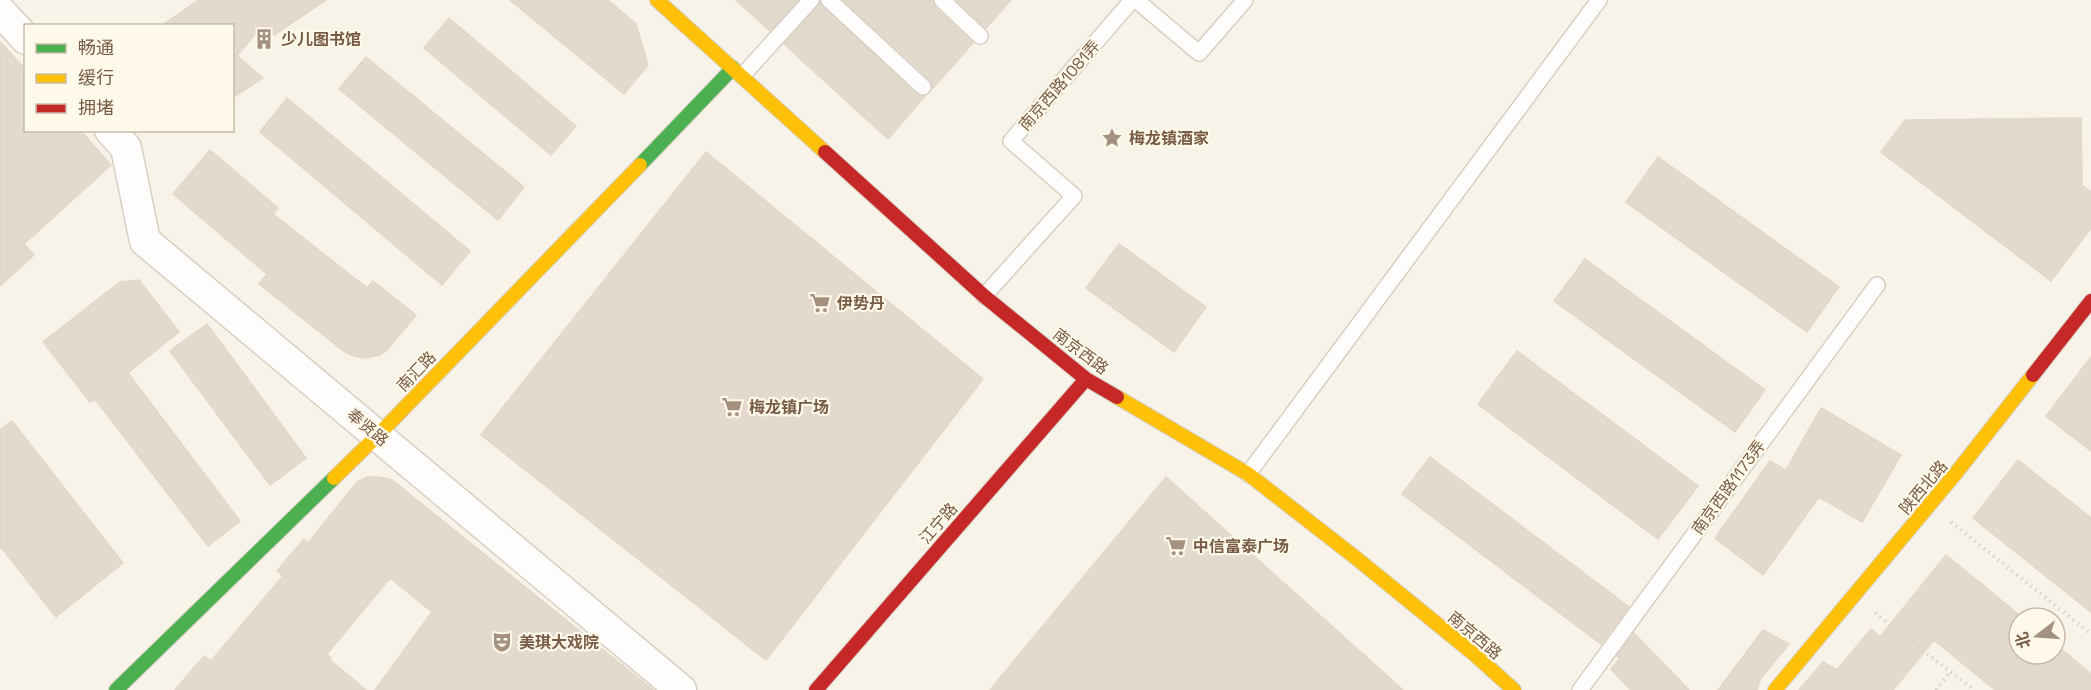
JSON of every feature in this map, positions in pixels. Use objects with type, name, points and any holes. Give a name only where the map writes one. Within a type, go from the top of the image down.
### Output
[{"type":"main road","name":"南京西路","points":[[657,0],[984,296],[1086,379],[1248,474],[1366,566],[1474,654],[1514,690]]},
{"type":"main road","name":"南汇路","points":[[116,690],[378,435],[737,72]]},
{"type":"main road","name":"陕西北路","points":[[1775,690],[1929,505],[2091,301]]},
{"type":"main road","name":"江宁路","points":[[816,690],[1086,379]]},
{"type":"street","points":[[0,11],[24,37]]},
{"type":"street","name":"奉贤路","points":[[112,132],[126,148],[145,241],[681,690]]},
{"type":"lane","points":[[737,72],[811,0]]},
{"type":"lane","points":[[829,0],[923,87]]},
{"type":"lane","points":[[942,0],[980,36]]},
{"type":"lane","name":"南京西路1081弄","points":[[984,296],[1074,196],[1011,141],[1134,0],[1199,53],[1245,0]]},
{"type":"lane","points":[[1248,474],[1599,0]]},
{"type":"lane","name":"南京西路1173弄","points":[[1580,690],[1877,285]]},
{"type":"path","points":[[1929,505],[2091,634]]},
{"type":"path","points":[[1853,596],[1974,690]]},
{"type":"path","points":[[1936,690],[1950,672]]},
{"type":"building","name":"少儿图书馆","points":[[199,0],[326,0],[274,35],[263,25],[237,56],[263,78],[234,97],[234,24],[164,24]]},
{"type":"building","points":[[510,0],[608,0],[636,24],[648,65],[624,94]]},
{"type":"building","points":[[736,0],[798,0],[770,31]]},
{"type":"building","points":[[843,0],[933,0],[935,7],[973,43],[933,88],[930,80]]},
{"type":"building","points":[[956,0],[1011,0],[986,28]]},
{"type":"building","points":[[820,3],[916,94],[925,96],[888,139],[784,44]]},
{"type":"building","points":[[449,18],[576,126],[551,155],[424,48]]},
{"type":"building","points":[[0,42],[24,68],[24,132],[82,132],[111,165],[24,244],[34,255],[0,286]]},
{"type":"building","points":[[366,57],[524,187],[498,220],[339,89]]},
{"type":"building","points":[[287,98],[470,251],[442,285],[260,132]]},
{"type":"building","points":[[2081,118],[2082,185],[2091,192],[2091,228],[2051,281],[1881,152],[1905,120]]},
{"type":"building","points":[[210,150],[278,208],[273,214],[367,288],[373,281],[416,315],[387,350],[380,355],[366,358],[345,352],[259,284],[267,274],[173,194]]},
{"type":"building","name":"梅龙镇广场","points":[[706,152],[983,379],[766,660],[481,435]]},
{"type":"building","points":[[1658,157],[1839,287],[1807,332],[1626,202]]},
{"type":"building","points":[[1119,244],[1206,307],[1174,352],[1086,288]]},
{"type":"building","points":[[1585,259],[1765,390],[1735,432],[1554,301]]},
{"type":"building","points":[[139,280],[179,332],[128,373],[240,521],[208,546],[95,399],[90,402],[43,342],[120,282]]},
{"type":"building","points":[[207,324],[306,458],[270,485],[170,351]]},
{"type":"building","points":[[1517,351],[1698,486],[1658,539],[1478,404]]},
{"type":"building","points":[[2091,357],[2091,451],[2046,416]]},
{"type":"building","points":[[1821,408],[1901,455],[1862,522],[1819,497],[1763,575],[1715,538],[1770,461],[1786,470]]},
{"type":"building","points":[[12,421],[123,563],[56,617],[0,546],[0,430]]},
{"type":"building","points":[[1430,457],[1629,607],[1601,644],[1402,494]]},
{"type":"building","points":[[2018,460],[2091,518],[2091,612],[1973,518]]},
{"type":"building","points":[[367,477],[392,480],[653,690],[375,690],[432,612],[390,578],[327,654],[330,660],[366,690],[175,690],[204,656],[211,661],[283,576],[277,571],[304,539],[308,543],[357,482]]},
{"type":"building","name":"中信富泰广场","points":[[1166,477],[1403,690],[990,690]]},
{"type":"building","points":[[1946,555],[2008,606],[2007,666],[2067,666],[2067,654],[2091,674],[2091,690],[1995,690],[1934,640],[1893,690],[1799,690],[1823,662],[1837,670],[1871,629],[1880,637]]},
{"type":"building","points":[[1763,630],[1789,644],[1761,678],[1757,690],[1718,690]]},
{"type":"building","points":[[1634,633],[1689,690],[1631,690],[1611,669],[1620,658],[1617,656]]},
{"type":"traffic: fast","points":[[640,165],[733,68]]},
{"type":"traffic: fast","points":[[116,690],[334,478]]},
{"type":"traffic: slow","points":[[657,0],[825,152]]},
{"type":"traffic: slow","points":[[334,478],[640,165]]},
{"type":"traffic: slow","points":[[1775,690],[1956,473],[2033,375]]},
{"type":"traffic: slow","points":[[1117,397],[1248,474],[1356,558],[1474,654],[1514,690]]},
{"type":"traffic: jam","points":[[825,152],[984,296],[1086,379],[1117,397]]},
{"type":"traffic: jam","points":[[2033,375],[2091,301]]},
{"type":"traffic: jam","points":[[816,690],[1086,379]]},
{"type":"place","name":"少儿图书馆","points":[[264,39]]},
{"type":"place","name":"梅龙镇酒家","points":[[1112,138]]},
{"type":"place","name":"伊势丹","points":[[820,303]]},
{"type":"place","name":"梅龙镇广场","points":[[732,407]]},
{"type":"place","name":"中信富泰广场","points":[[1176,546]]},
{"type":"place","name":"美琪大戏院","points":[[502,642]]}]
